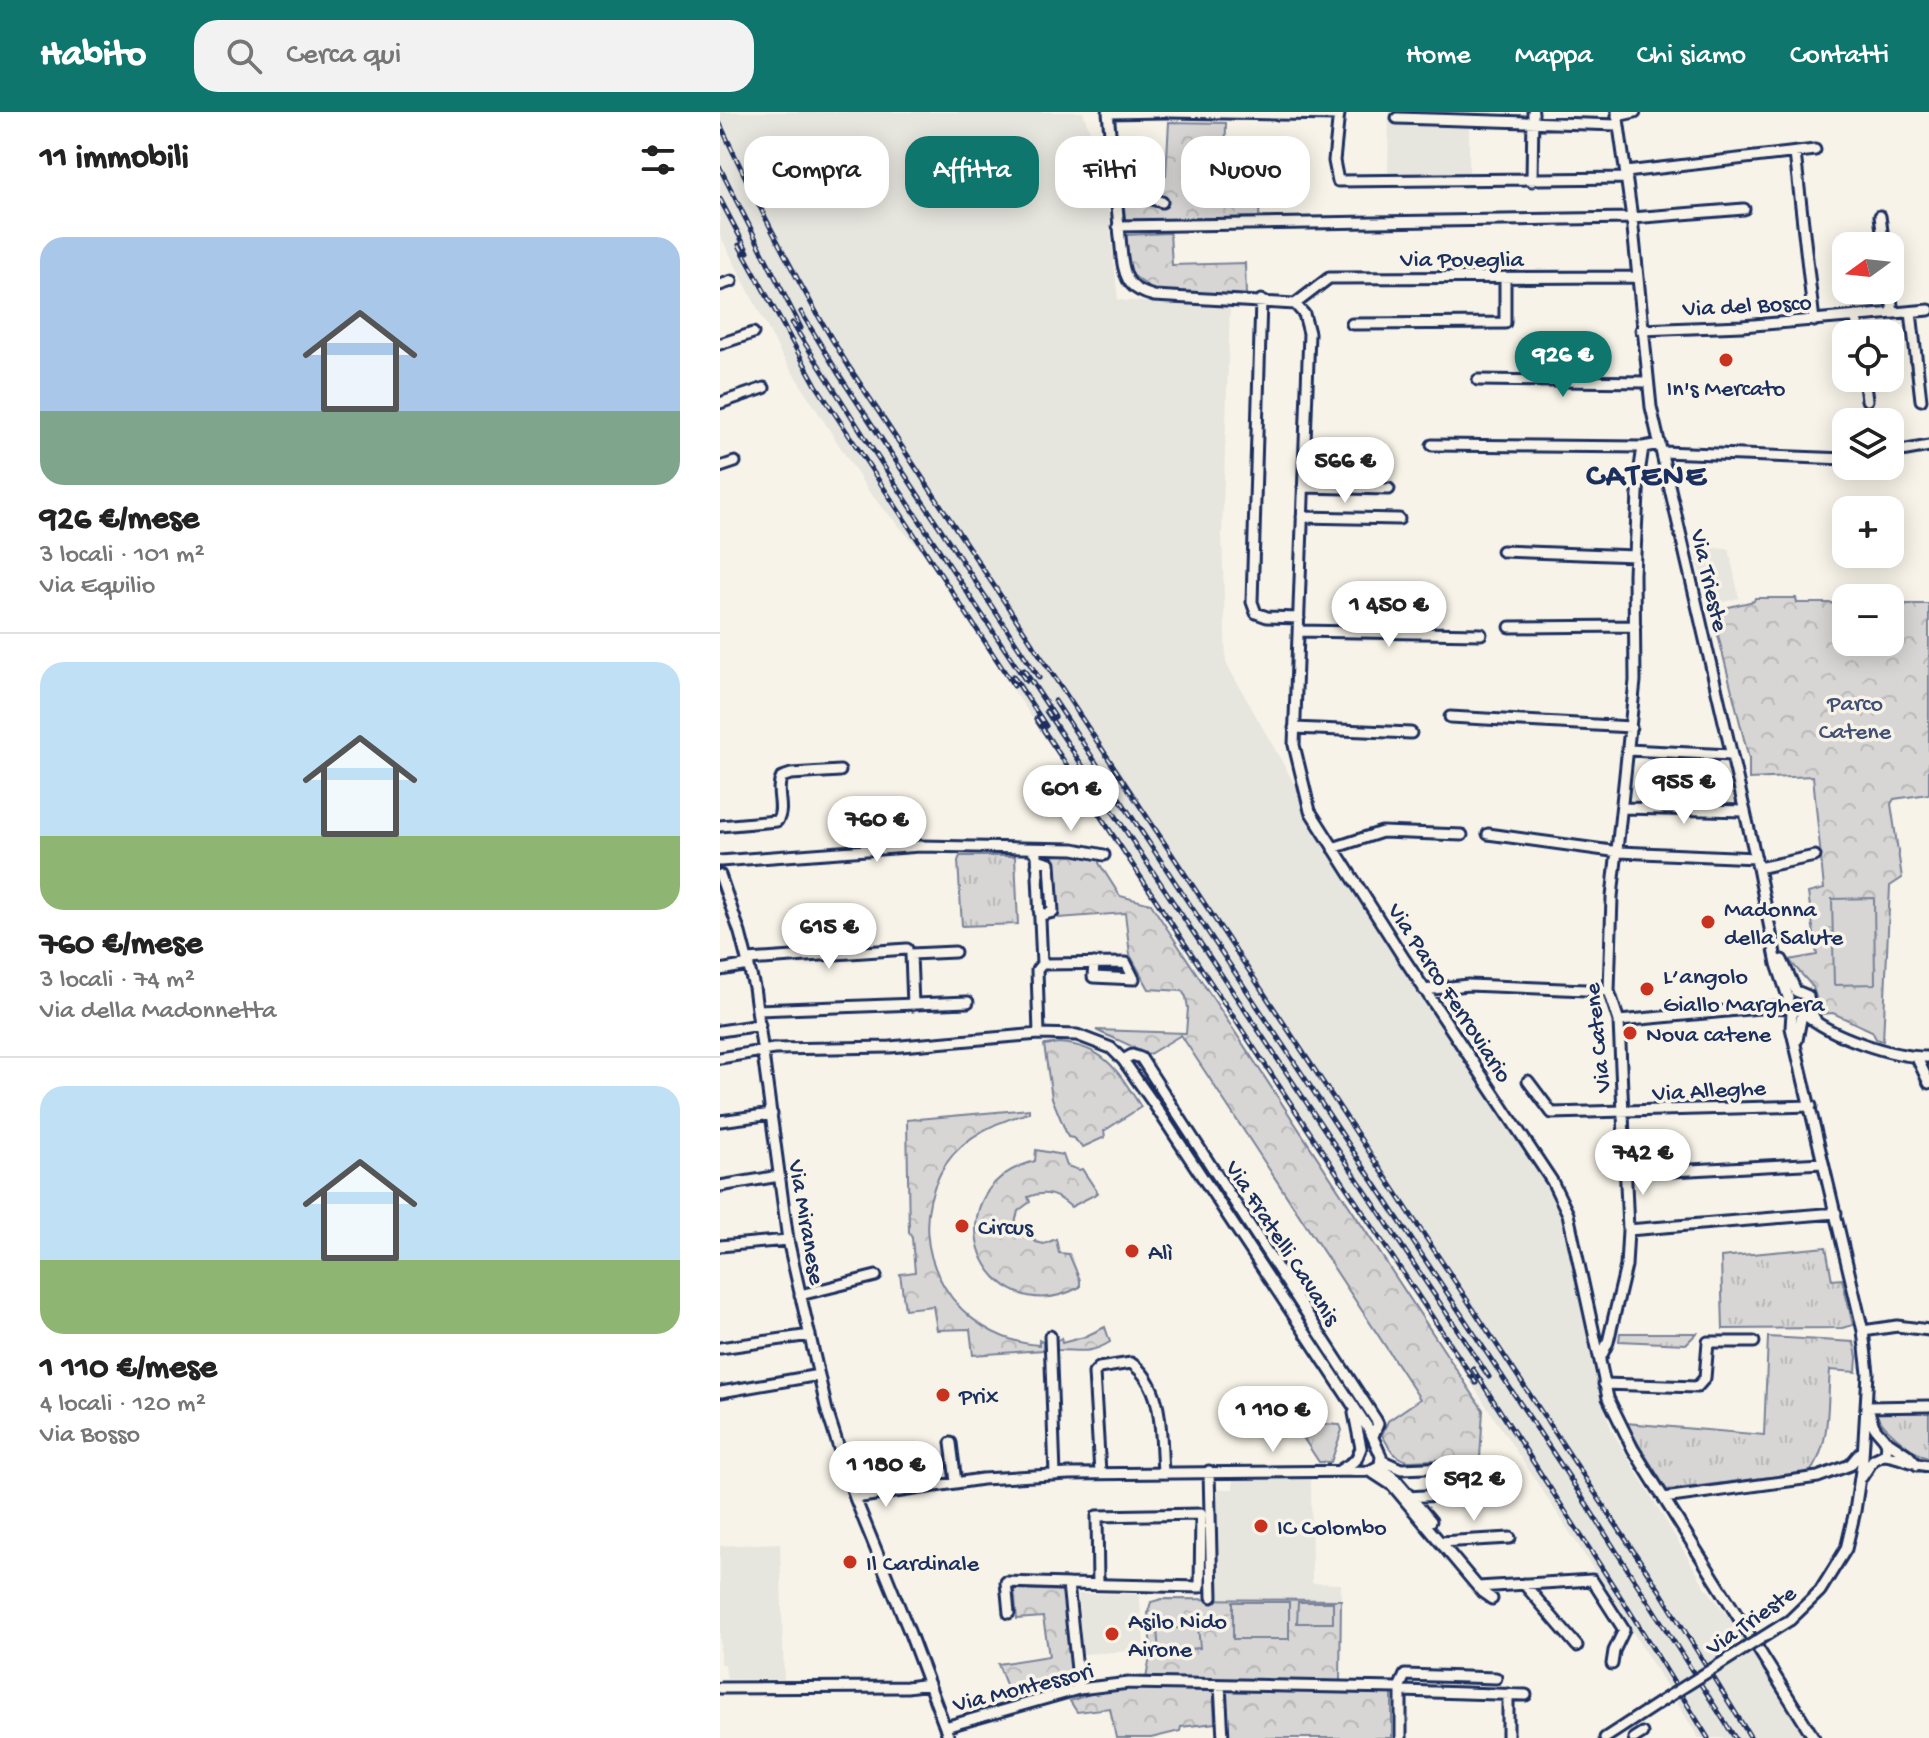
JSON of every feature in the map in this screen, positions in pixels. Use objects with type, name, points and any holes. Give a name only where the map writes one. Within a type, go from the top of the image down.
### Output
[{"type":"street","points":[[1110,136],[1108,112],[1339,114],[1334,161],[1338,181],[1532,181],[1626,175],[1815,150]]},
{"type":"street","points":[[1397,118],[1617,118],[1635,112]]},
{"type":"street","points":[[1532,181],[1533,118]]},
{"type":"street","name":"Via Trieste","points":[[1605,1738],[1783,1625],[1806,1606],[1834,1571],[1849,1538],[1860,1480],[1868,1356],[1797,1044],[1799,1011],[1777,955],[1647,382],[1632,218],[1617,118]]},
{"type":"street","points":[[1795,153],[1814,321]]},
{"type":"street","points":[[1117,208],[1123,271],[1130,286],[1139,292],[1154,296],[1295,304]]},
{"type":"street","points":[[1118,226],[1632,218],[1744,209]]},
{"type":"street","points":[[1880,216],[1882,232]]},
{"type":"street","name":"Via Poveglia","points":[[1295,304],[1329,278],[1638,277]]},
{"type":"street","points":[[1352,324],[1505,323],[1505,278]]},
{"type":"street","points":[[720,285],[732,281]]},
{"type":"street","points":[[1261,300],[1252,602],[1256,613],[1267,617],[1299,618]]},
{"type":"street","name":"Via Parco Ferroviario","points":[[1295,304],[1304,314],[1309,333],[1294,745],[1310,811],[1562,1199],[1568,1214],[1604,1384],[1613,1411],[1814,1738]]},
{"type":"street","points":[[1892,304],[1893,313]]},
{"type":"street","name":"Via del Bosco","points":[[1641,330],[1814,321],[1929,310]]},
{"type":"street","points":[[1911,312],[1921,400]]},
{"type":"street","points":[[1856,316],[1856,320]]},
{"type":"street","points":[[720,344],[753,333]]},
{"type":"street","points":[[1478,380],[1647,382]]},
{"type":"street","points":[[720,403],[764,388]]},
{"type":"street","points":[[1866,392],[1867,400]]},
{"type":"street","points":[[1432,445],[1643,447],[1832,458]]},
{"type":"street","points":[[1904,450],[1929,446]]},
{"type":"street","name":"Via Catene","points":[[1600,1359],[1608,1342],[1626,1266],[1628,1230],[1619,1021],[1609,991],[1612,897],[1624,808],[1635,681],[1635,556],[1643,447]]},
{"type":"street","points":[[720,467],[735,462]]},
{"type":"street","points":[[1303,487],[1389,489]]},
{"type":"street","points":[[1302,517],[1399,519]]},
{"type":"street","points":[[1502,551],[1635,556]]},
{"type":"street","points":[[1510,627],[1635,626]]},
{"type":"street","points":[[1298,631],[1481,634]]},
{"type":"street","points":[[1450,717],[1631,727]]},
{"type":"street","points":[[1294,728],[1411,733]]},
{"type":"street","points":[[1628,750],[1731,755]]},
{"type":"street","points":[[720,826],[777,821],[781,815],[778,784],[782,777],[840,771]]},
{"type":"street","points":[[1624,808],[1745,811]]},
{"type":"street","points":[[1333,848],[1382,832],[1462,835]]},
{"type":"street","points":[[1488,834],[1619,852],[1757,863],[1815,856]]},
{"type":"street","points":[[720,861],[881,847],[1086,850],[1104,855]]},
{"type":"street","points":[[1031,849],[1037,854],[1042,964],[1037,970],[1039,1034]]},
{"type":"street","name":"Via Miranese","points":[[720,875],[724,900],[748,962],[758,1010],[788,1240],[837,1445],[949,1738]]},
{"type":"street","points":[[720,970],[748,962],[907,949]]},
{"type":"street","points":[[913,1005],[911,954],[955,952]]},
{"type":"street","points":[[1042,964],[1094,963]]},
{"type":"street","points":[[1424,990],[1468,985],[1609,991]]},
{"type":"street","name":"Via Trieste","points":[[1792,994],[1808,996],[1799,1011]]},
{"type":"street","points":[[758,1010],[968,1002]]},
{"type":"street","points":[[1619,1021],[1770,1007],[1799,1011],[1861,1043],[1888,1052],[1917,1058],[1929,1057]]},
{"type":"street","points":[[720,1031],[760,1025]]},
{"type":"street","name":"Via Fratelli Cavanis","points":[[720,1058],[764,1051],[903,1046],[1067,1033],[1111,1048],[1131,1070],[1373,1436],[1377,1448],[1374,1467]]},
{"type":"street","name":"Via Fratelli Cavanis","points":[[1123,1060],[1130,1055],[1137,1056],[1149,1070],[1376,1420],[1378,1424],[1373,1436]]},
{"type":"street","points":[[1917,1058],[1929,1083]]},
{"type":"street","points":[[1131,1070],[1140,1066],[1149,1070]]},
{"type":"street","name":"Via Alleghe","points":[[1528,1081],[1552,1113],[1811,1106]]},
{"type":"street","points":[[720,1121],[772,1114]]},
{"type":"street","points":[[1672,1171],[1823,1163]]},
{"type":"street","points":[[720,1186],[779,1176]]},
{"type":"street","points":[[1628,1230],[1836,1213]]},
{"type":"street","points":[[720,1246],[788,1240]]},
{"type":"street","points":[[800,1295],[876,1276]]},
{"type":"street","points":[[1863,1331],[1897,1326],[1929,1330]]},
{"type":"street","points":[[720,1348],[810,1335]]},
{"type":"street","points":[[1050,1336],[1055,1475]]},
{"type":"street","points":[[1604,1384],[1697,1387],[1705,1378],[1708,1342],[1754,1342]]},
{"type":"street","points":[[1100,1473],[1094,1373],[1099,1368],[1131,1363],[1138,1368],[1158,1400],[1163,1471]]},
{"type":"street","points":[[721,1392],[819,1375]]},
{"type":"street","name":"Via Fratelli Cavanis","points":[[1348,1399],[1359,1429],[1361,1448]]},
{"type":"street","points":[[1867,1407],[1929,1406]]},
{"type":"street","name":"Via Trieste","points":[[1860,1480],[1887,1450],[1867,1407]]},
{"type":"street","points":[[1664,1498],[1818,1477],[1850,1465],[1858,1458],[1871,1433],[1883,1437],[1917,1465]]},
{"type":"street","points":[[951,1443],[956,1482]]},
{"type":"street","points":[[1336,1471],[1356,1460],[1361,1448],[1368,1445],[1377,1448]]},
{"type":"street","points":[[1863,1445],[1879,1457],[1929,1466]]},
{"type":"street","points":[[906,1453],[911,1488]]},
{"type":"street","points":[[1356,1460],[1374,1467],[1406,1497],[1481,1587],[1592,1580],[1624,1630],[1614,1651],[1612,1664]]},
{"type":"street","points":[[855,1498],[956,1482],[1055,1475],[1476,1466]]},
{"type":"street","points":[[1209,1471],[1212,1597]]},
{"type":"street","points":[[1406,1497],[1489,1492]]},
{"type":"street","points":[[1009,1613],[1006,1582],[1200,1587],[1201,1514],[1097,1516],[1098,1584]]},
{"type":"street","points":[[1443,1542],[1510,1538]]},
{"type":"street","points":[[1068,1584],[1079,1689]]},
{"type":"street","points":[[1524,1584],[1577,1646]]},
{"type":"street","points":[[1401,1738],[1400,1690],[1405,1675],[1496,1678]]},
{"type":"street","name":"Via Montessori","points":[[945,1727],[1079,1689],[1129,1683],[1526,1695]]},
{"type":"street","points":[[720,1688],[907,1687],[929,1684]]},
{"type":"street","points":[[1220,1685],[1223,1738]]},
{"type":"street","points":[[1508,1738],[1509,1694]]},
{"type":"shaded area","points":[[720,112],[1083,112],[1091,136],[1055,136],[1055,208],[1107,208],[1118,300],[1230,308],[1222,534],[1226,663],[1371,919],[1549,1187],[1561,1211],[1602,1402],[1612,1431],[1706,1588],[1759,1656],[1810,1738],[1699,1738],[1577,1543],[924,554],[869,492],[781,354],[720,235]]},
{"type":"shaded area","points":[[1389,112],[1493,112],[1493,118],[1469,118],[1469,176],[1388,176]]},
{"type":"shaded area","points":[[1695,547],[1729,549],[1739,598],[1707,606]]},
{"type":"shaded area","name":"IC Colombo","points":[[1233,1478],[1311,1478],[1312,1583],[1341,1584],[1341,1600],[1218,1600],[1218,1546],[1212,1546],[1211,1489],[1233,1489]]},
{"type":"shaded area","points":[[780,1543],[784,1679],[727,1679],[725,1664],[720,1664],[720,1546]]},
{"type":"shaded area","name":"Asilo Nido Airone","points":[[1078,1594],[1139,1594],[1145,1650],[1083,1654]]},
{"type":"green space","points":[[1169,122],[1226,123],[1226,136],[1181,136],[1181,208],[1259,208],[1259,217],[1125,221],[1124,208],[1165,208]]},
{"type":"green space","points":[[1170,233],[1172,265],[1245,263],[1246,295],[1154,291],[1130,273],[1126,235]]},
{"type":"green space","name":"Parco Catene","points":[[1755,598],[1796,598],[1797,603],[1832,603],[1832,656],[1904,656],[1904,604],[1929,604],[1929,794],[1894,799],[1891,804],[1902,878],[1890,886],[1883,1041],[1876,1039],[1872,1031],[1833,1013],[1821,1014],[1813,987],[1789,960],[1817,955],[1808,893],[1824,889],[1813,776],[1749,779],[1749,759],[1712,611],[1754,601]]},
{"type":"green space","points":[[1048,850],[1100,856],[1099,863],[1120,896],[1151,904],[1483,1410],[1480,1458],[1409,1461],[1399,1458],[1390,1448],[1382,1435],[1388,1421],[1420,1399],[1181,1035],[1146,1056],[1096,1030],[1186,1033],[1186,997],[1182,991],[1149,989],[1130,955],[1125,913],[1059,918],[1054,860],[1041,855]]},
{"type":"green space","points":[[960,856],[1015,856],[1018,924],[962,926]]},
{"type":"green space","points":[[1874,898],[1875,984],[1834,985],[1832,899]]},
{"type":"green space","points":[[1044,1045],[1075,1045],[1099,1055],[1117,1072],[1141,1107],[1104,1131],[1105,1137],[1083,1147],[1068,1137],[1052,1098]]},
{"type":"green space","points":[[1029,1109],[1029,1113],[990,1127],[956,1151],[940,1174],[930,1203],[927,1232],[932,1260],[944,1286],[961,1308],[983,1326],[1009,1339],[1039,1345],[1039,1340],[1043,1342],[1043,1350],[973,1355],[970,1329],[937,1330],[933,1306],[905,1309],[900,1274],[915,1272],[909,1232],[907,1120]]},
{"type":"green space","points":[[1036,1150],[1063,1155],[1067,1166],[1082,1169],[1098,1193],[1071,1207],[1051,1195],[1034,1195],[1028,1197],[1030,1202],[1018,1211],[1014,1227],[984,1229],[983,1233],[1029,1233],[1036,1242],[1044,1244],[1056,1239],[1059,1253],[1069,1254],[1080,1287],[1046,1297],[1017,1292],[995,1277],[981,1254],[976,1227],[983,1200],[1002,1177],[1035,1161]]},
{"type":"green space","points":[[1826,1247],[1832,1280],[1842,1279],[1853,1325],[1842,1328],[1723,1329],[1721,1257]]},
{"type":"green space","points":[[1105,1327],[1110,1342],[1103,1346],[1084,1351],[1057,1350],[1056,1342],[1061,1338],[1062,1343]]},
{"type":"green space","points":[[1620,1333],[1697,1333],[1686,1344],[1619,1341]]},
{"type":"green space","points":[[1768,1337],[1854,1342],[1856,1372],[1830,1370],[1825,1437],[1817,1462],[1810,1472],[1667,1490],[1625,1423],[1764,1435]]},
{"type":"green space","points":[[1929,1412],[1929,1458],[1899,1440],[1876,1413]]},
{"type":"green space","points":[[1293,1422],[1340,1425],[1342,1430],[1331,1462],[1319,1462]]},
{"type":"green space","points":[[1014,1589],[1065,1591],[1076,1686],[1012,1700],[998,1664],[1049,1656],[1043,1617],[1017,1619]]},
{"type":"green space","points":[[1162,1599],[1341,1600],[1340,1682],[1146,1679],[1151,1650],[1148,1612],[1151,1602]]},
{"type":"green space","points":[[1233,1602],[1289,1602],[1289,1639],[1233,1639]]},
{"type":"green space","points":[[1298,1602],[1333,1602],[1333,1623],[1297,1623]]},
{"type":"green space","points":[[1198,1626],[1200,1648],[1159,1651],[1157,1630]]},
{"type":"green space","points":[[1128,1688],[1213,1691],[1215,1723],[1181,1727],[1180,1731],[1151,1738],[1116,1738],[1110,1708],[1077,1712],[1070,1701],[1096,1692]]},
{"type":"green space","points":[[1226,1690],[1392,1694],[1392,1738],[1229,1738]]},
{"type":"railway","points":[[720,124],[781,248],[849,367],[1660,1591],[1751,1738]]},
{"type":"railway","points":[[720,168],[801,328]]},
{"type":"railway","points":[[720,199],[748,252]]},
{"type":"railway","points":[[739,245],[816,385],[1014,686]]},
{"type":"railway","points":[[801,312],[1039,678]]},
{"type":"railway","points":[[792,323],[1026,681]]},
{"type":"railway","points":[[1024,670],[1055,717]]},
{"type":"railway","points":[[1013,676],[1046,726]]},
{"type":"railway","points":[[1055,701],[1569,1477],[1735,1738]]},
{"type":"railway","points":[[1046,711],[1489,1377]]},
{"type":"railway","points":[[1036,719],[1476,1383]]},
{"type":"railway","points":[[1473,1369],[1708,1738]]},
{"type":"place","name":"In's Mercato","points":[[1726,360]]},
{"type":"place","name":"Madonna della Salute","points":[[1708,922]]},
{"type":"place","name":"L’angolo Giallo Marghera","points":[[1647,989]]},
{"type":"place","name":"Nova catene","points":[[1630,1033]]},
{"type":"place","name":"Circus","points":[[962,1226]]},
{"type":"place","name":"Alì","points":[[1132,1251]]},
{"type":"place","name":"Prix","points":[[943,1395]]},
{"type":"place","name":"IC Colombo","points":[[1261,1526]]},
{"type":"place","name":"Il Cardinale","points":[[850,1562]]},
{"type":"place","name":"Asilo Nido Airone","points":[[1112,1634]]},
{"type":"district","name":"CATENE","points":[[1647,473]]}]
